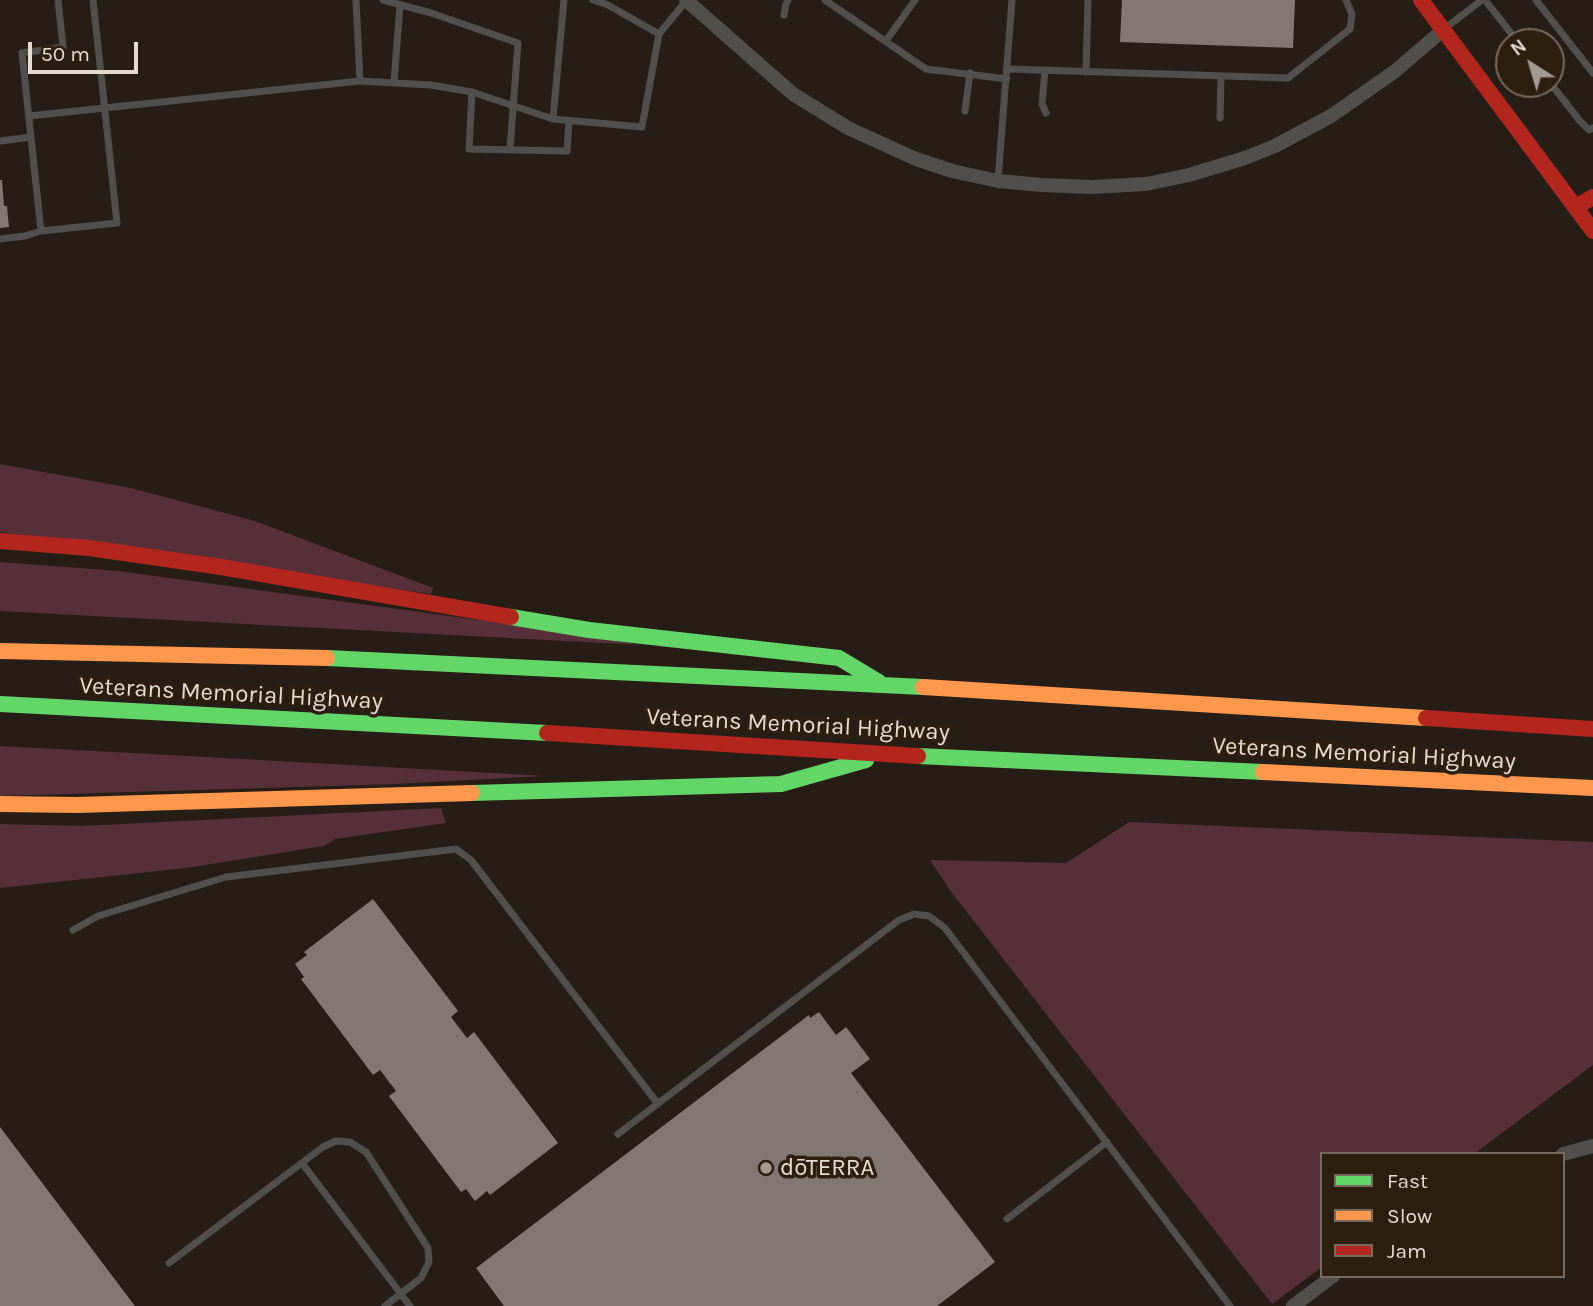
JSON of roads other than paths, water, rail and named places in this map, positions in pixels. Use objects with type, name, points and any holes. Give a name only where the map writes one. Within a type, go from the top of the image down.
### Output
[{"type":"main road","points":[[1421,0],[1593,231]]},
{"type":"main road","points":[[1576,207],[1593,197]]},
{"type":"main road","points":[[0,541],[89,548],[221,567],[589,631],[839,658],[884,685]]},
{"type":"main road","name":"Veterans Memorial Highway","points":[[0,651],[324,658],[884,685],[1593,729]]},
{"type":"main road","name":"Veterans Memorial Highway","points":[[0,704],[886,754],[1593,788]]},
{"type":"main road","points":[[0,804],[77,805],[781,784],[886,754]]},
{"type":"street","points":[[686,0],[765,72],[817,111],[881,145],[952,171],[998,181],[1092,187],[1146,184],[1189,175],[1275,146],[1331,116],[1394,72],[1443,30]]},
{"type":"street","points":[[1565,1153],[1593,1146]]},
{"type":"street","points":[[1293,1306],[1330,1278]]},
{"type":"lane","points":[[41,231],[22,53],[63,47],[58,0]]},
{"type":"lane","points":[[0,239],[41,231],[117,223],[93,0]]},
{"type":"lane","points":[[356,0],[360,80]]},
{"type":"lane","points":[[383,0],[519,43],[510,149]]},
{"type":"lane","points":[[553,119],[564,0]]},
{"type":"lane","points":[[593,0],[608,5],[659,34]]},
{"type":"lane","points":[[29,116],[360,80],[431,85],[472,92],[553,119],[642,127],[659,34],[686,0]]},
{"type":"lane","points":[[784,15],[789,0]]},
{"type":"lane","points":[[825,0],[926,69],[1007,79]]},
{"type":"lane","points":[[886,41],[915,0]]},
{"type":"lane","points":[[998,181],[1012,0]]},
{"type":"lane","points":[[1086,72],[1087,0]]},
{"type":"lane","points":[[1008,69],[1288,78],[1350,29],[1352,14],[1346,0]]},
{"type":"lane","points":[[1548,0],[1538,3],[1593,73]]},
{"type":"lane","points":[[1443,30],[1479,1],[1505,28]]},
{"type":"lane","points":[[394,82],[400,5]]},
{"type":"lane","points":[[1045,70],[1042,104],[1046,113]]},
{"type":"lane","points":[[965,111],[970,73]]},
{"type":"lane","points":[[1220,118],[1221,76]]},
{"type":"lane","points":[[472,92],[469,149],[567,151],[569,121]]},
{"type":"lane","points":[[1562,98],[1589,130],[1593,128]]},
{"type":"lane","points":[[0,141],[31,137]]},
{"type":"lane","points":[[73,930],[98,916],[226,877],[456,849],[471,860],[658,1104]]},
{"type":"lane","points":[[618,1135],[899,920],[915,914],[923,915],[935,919],[945,928],[1230,1306]]},
{"type":"lane","points":[[169,1264],[323,1147],[336,1141],[350,1142],[366,1152],[428,1248],[427,1270],[422,1278],[386,1306]]},
{"type":"lane","points":[[1007,1219],[1107,1142]]},
{"type":"lane","points":[[302,1163],[411,1306]]},
{"type":"place","name":"dōTERRA","points":[[766,1168]]}]
